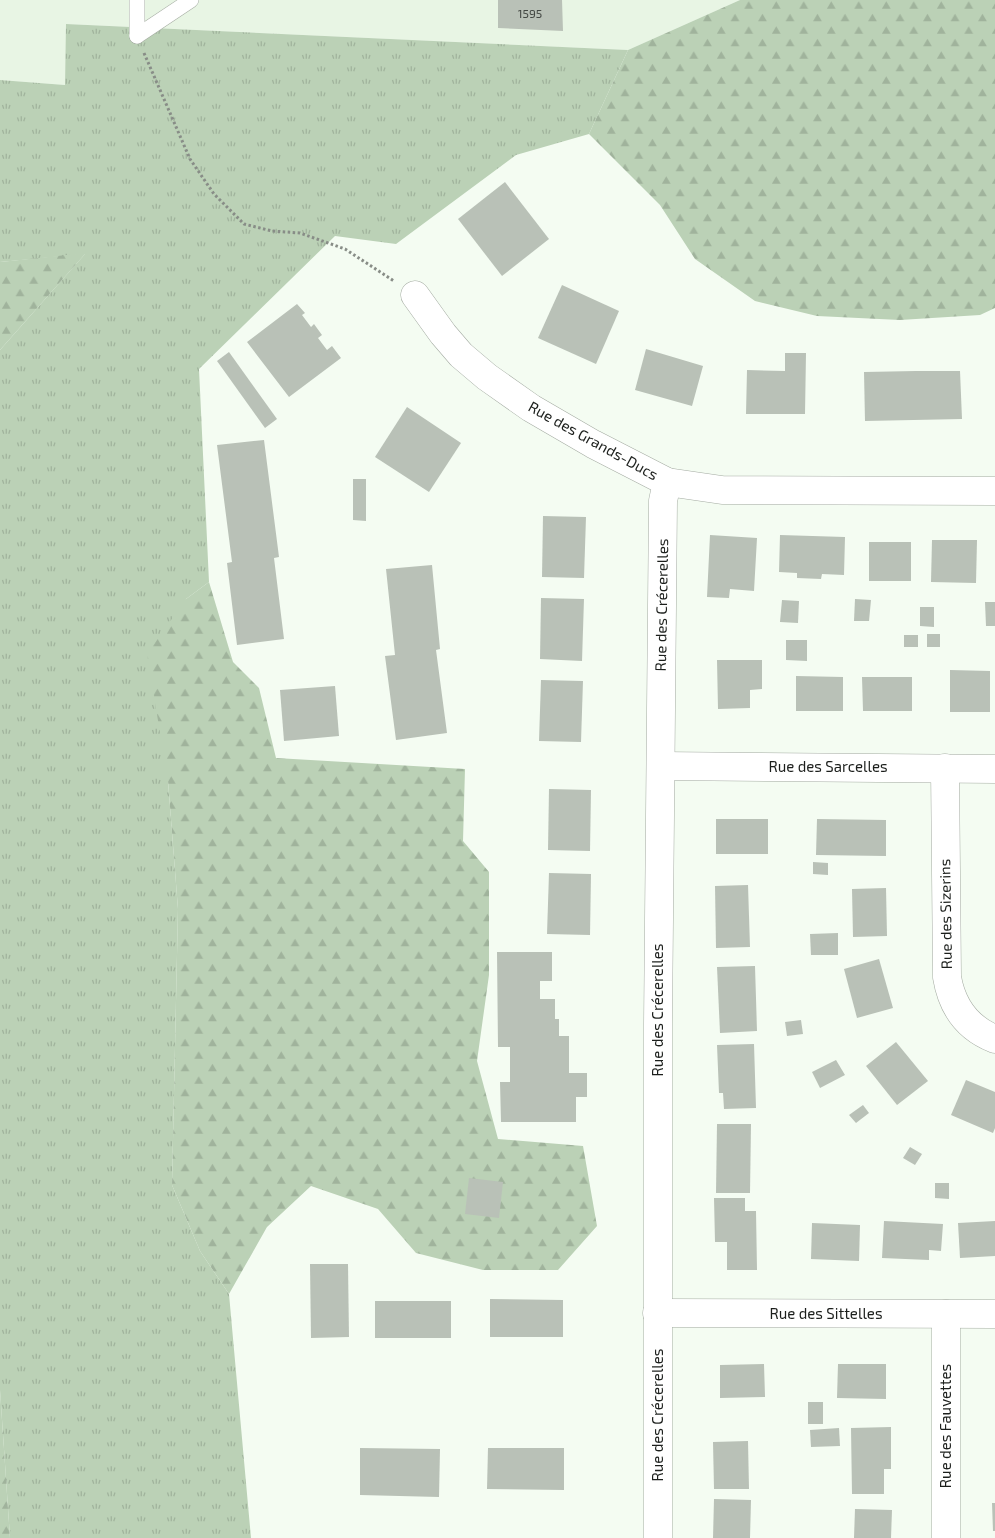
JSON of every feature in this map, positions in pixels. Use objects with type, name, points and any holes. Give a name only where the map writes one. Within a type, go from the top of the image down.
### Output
[{"type":"street","name":"Rue des Grands-Ducs","points":[[415,295],[443,334],[462,356],[487,377],[539,413],[666,482],[722,490],[995,491]]},
{"type":"street","name":"Rue des Crécerelles","points":[[658,1538],[658,972],[663,501],[666,482]]},
{"type":"street","name":"Rue des Sarcelles","points":[[661,766],[995,768]]},
{"type":"street","name":"Rue des Sizerins","points":[[945,768],[947,977],[949,988],[956,1008],[973,1028],[995,1039]]},
{"type":"street","name":"Rue des Sittelles","points":[[657,1313],[995,1314]]},
{"type":"street","name":"Rue des Fauvettes","points":[[946,1314],[946,1538]]},
{"type":"lane","points":[[137,0],[137,36]]},
{"type":"lane","points":[[137,36],[191,0]]},
{"type":"path","points":[[137,36],[190,159],[214,194],[244,224],[272,232],[300,233],[345,249],[415,295]]},
{"type":"shaded area","points":[[0,0],[740,0],[628,50],[67,24],[65,85],[0,80]]},
{"type":"green space","points":[[740,0],[995,0],[995,308],[980,315],[900,320],[817,316],[755,301],[695,259],[660,205],[589,134],[628,50]]},
{"type":"green space","points":[[66,24],[628,50],[589,134],[516,155],[396,244],[335,236],[199,369],[209,582],[186,599],[168,781],[178,909],[172,1185],[200,1251],[229,1294],[251,1538],[10,1538],[0,1390],[0,350],[85,254],[0,262],[0,80],[65,85]]},
{"type":"green space","points":[[86,253],[0,350],[0,262]]},
{"type":"green space","points":[[209,582],[233,662],[259,688],[276,758],[465,769],[463,841],[489,872],[489,975],[477,1061],[498,1139],[583,1146],[597,1226],[558,1270],[483,1270],[416,1253],[378,1209],[311,1186],[267,1227],[229,1294],[200,1251],[172,1185],[178,909],[168,781],[147,654],[186,599]]},
{"type":"green space","points":[[0,1390],[10,1538],[0,1538]]},
{"type":"building","points":[[498,0],[562,0],[563,31],[498,28]]},
{"type":"building","points":[[505,182],[549,239],[502,276],[458,219]]},
{"type":"building","points":[[562,285],[619,311],[596,364],[538,338]]},
{"type":"building","points":[[297,304],[305,313],[302,315],[311,327],[314,324],[322,335],[318,338],[327,350],[332,346],[341,358],[289,397],[247,342]]},
{"type":"building","points":[[646,349],[703,366],[692,406],[635,390]]},
{"type":"building","points":[[229,352],[277,419],[265,428],[217,361]]},
{"type":"building","points":[[785,353],[806,353],[805,414],[746,414],[747,370],[785,371]]},
{"type":"building","points":[[960,371],[962,419],[865,421],[864,372]]},
{"type":"building","points":[[407,407],[461,443],[429,492],[375,457]]},
{"type":"building","points":[[264,440],[279,557],[274,558],[284,639],[237,645],[227,563],[232,562],[217,445]]},
{"type":"building","points":[[353,479],[366,479],[366,521],[353,520]]},
{"type":"building","points":[[543,516],[586,517],[584,578],[542,577]]},
{"type":"building","points":[[710,535],[757,538],[754,591],[730,589],[729,598],[707,597]]},
{"type":"building","points":[[780,535],[845,537],[844,575],[822,574],[821,579],[797,578],[797,573],[779,572]]},
{"type":"building","points":[[932,540],[977,540],[976,583],[931,582]]},
{"type":"building","points":[[869,542],[911,542],[911,581],[869,581]]},
{"type":"building","points":[[432,565],[440,649],[436,650],[447,733],[396,740],[385,656],[395,655],[386,569]]},
{"type":"building","points":[[541,598],[584,599],[582,661],[540,659]]},
{"type":"building","points":[[855,599],[871,600],[869,621],[854,621]]},
{"type":"building","points":[[782,600],[799,601],[798,623],[780,622]]},
{"type":"building","points":[[985,602],[995,602],[995,626],[986,626]]},
{"type":"building","points":[[920,607],[934,607],[934,627],[920,626]]},
{"type":"building","points":[[927,634],[940,634],[940,647],[927,647]]},
{"type":"building","points":[[904,635],[918,635],[918,647],[904,647]]},
{"type":"building","points":[[786,640],[807,640],[807,661],[786,660]]},
{"type":"building","points":[[717,660],[762,660],[762,689],[750,690],[750,708],[718,709]]},
{"type":"building","points":[[950,670],[990,671],[990,712],[950,712]]},
{"type":"building","points":[[796,676],[843,677],[843,711],[796,711]]},
{"type":"building","points":[[862,677],[912,677],[912,711],[863,711]]},
{"type":"building","points":[[541,680],[583,681],[581,742],[539,741]]},
{"type":"building","points":[[335,686],[339,736],[284,741],[280,690]]},
{"type":"building","points":[[549,789],[591,790],[590,851],[548,850]]},
{"type":"building","points":[[716,819],[768,819],[768,854],[716,854]]},
{"type":"building","points":[[817,819],[886,820],[886,856],[816,855]]},
{"type":"building","points":[[813,862],[828,863],[828,875],[813,874]]},
{"type":"building","points":[[549,873],[591,874],[590,935],[547,934]]},
{"type":"building","points":[[748,885],[750,947],[716,948],[715,886]]},
{"type":"building","points":[[886,888],[887,936],[853,937],[852,889]]},
{"type":"building","points":[[838,933],[838,955],[811,955],[810,934]]},
{"type":"building","points":[[497,952],[552,952],[552,981],[540,981],[540,999],[555,999],[555,1019],[559,1019],[559,1036],[569,1036],[569,1073],[587,1073],[587,1097],[576,1097],[576,1122],[501,1122],[500,1082],[510,1082],[510,1047],[498,1047]]},
{"type":"building","points":[[879,959],[893,1008],[857,1018],[844,969]]},
{"type":"building","points":[[755,966],[757,1031],[720,1033],[717,967]]},
{"type":"building","points":[[801,1020],[803,1034],[787,1036],[785,1022]]},
{"type":"building","points":[[896,1042],[928,1081],[897,1105],[866,1066]]},
{"type":"building","points":[[754,1044],[756,1108],[724,1109],[723,1093],[719,1093],[717,1045]]},
{"type":"building","points":[[836,1060],[845,1075],[820,1088],[812,1072]]},
{"type":"building","points":[[966,1080],[995,1092],[995,1128],[993,1133],[951,1115]]},
{"type":"building","points":[[863,1105],[869,1113],[856,1123],[849,1115]]},
{"type":"building","points":[[717,1124],[751,1124],[750,1193],[716,1193]]},
{"type":"building","points":[[910,1147],[922,1154],[915,1165],[903,1158]]},
{"type":"building","points":[[469,1178],[503,1182],[499,1218],[465,1214]]},
{"type":"building","points":[[935,1183],[949,1183],[949,1199],[935,1198]]},
{"type":"building","points":[[714,1198],[745,1198],[745,1211],[756,1211],[757,1270],[727,1270],[727,1242],[715,1242]]},
{"type":"building","points":[[884,1221],[943,1224],[941,1251],[929,1250],[929,1260],[882,1258]]},
{"type":"building","points":[[995,1221],[995,1256],[960,1258],[958,1223]]},
{"type":"building","points":[[812,1223],[860,1225],[859,1261],[811,1259]]},
{"type":"building","points":[[310,1264],[348,1264],[349,1337],[311,1338]]},
{"type":"building","points":[[490,1299],[563,1300],[563,1337],[490,1337]]},
{"type":"building","points":[[375,1301],[451,1301],[451,1338],[375,1338]]},
{"type":"building","points":[[764,1364],[765,1397],[720,1398],[720,1365]]},
{"type":"building","points":[[838,1364],[886,1364],[886,1399],[837,1398]]},
{"type":"building","points":[[808,1402],[823,1402],[823,1424],[808,1424]]},
{"type":"building","points":[[891,1427],[891,1469],[884,1469],[884,1494],[852,1494],[851,1428]]},
{"type":"building","points":[[839,1428],[840,1446],[811,1447],[810,1430]]},
{"type":"building","points":[[748,1441],[749,1489],[714,1489],[713,1442]]},
{"type":"building","points":[[360,1448],[440,1449],[439,1497],[360,1495]]},
{"type":"building","points":[[488,1448],[564,1448],[564,1490],[487,1489]]},
{"type":"building","points":[[714,1499],[751,1500],[750,1538],[713,1538]]},
{"type":"building","points":[[992,1503],[995,1503],[995,1531],[993,1531]]},
{"type":"building","points":[[855,1509],[892,1510],[891,1538],[854,1538]]}]
